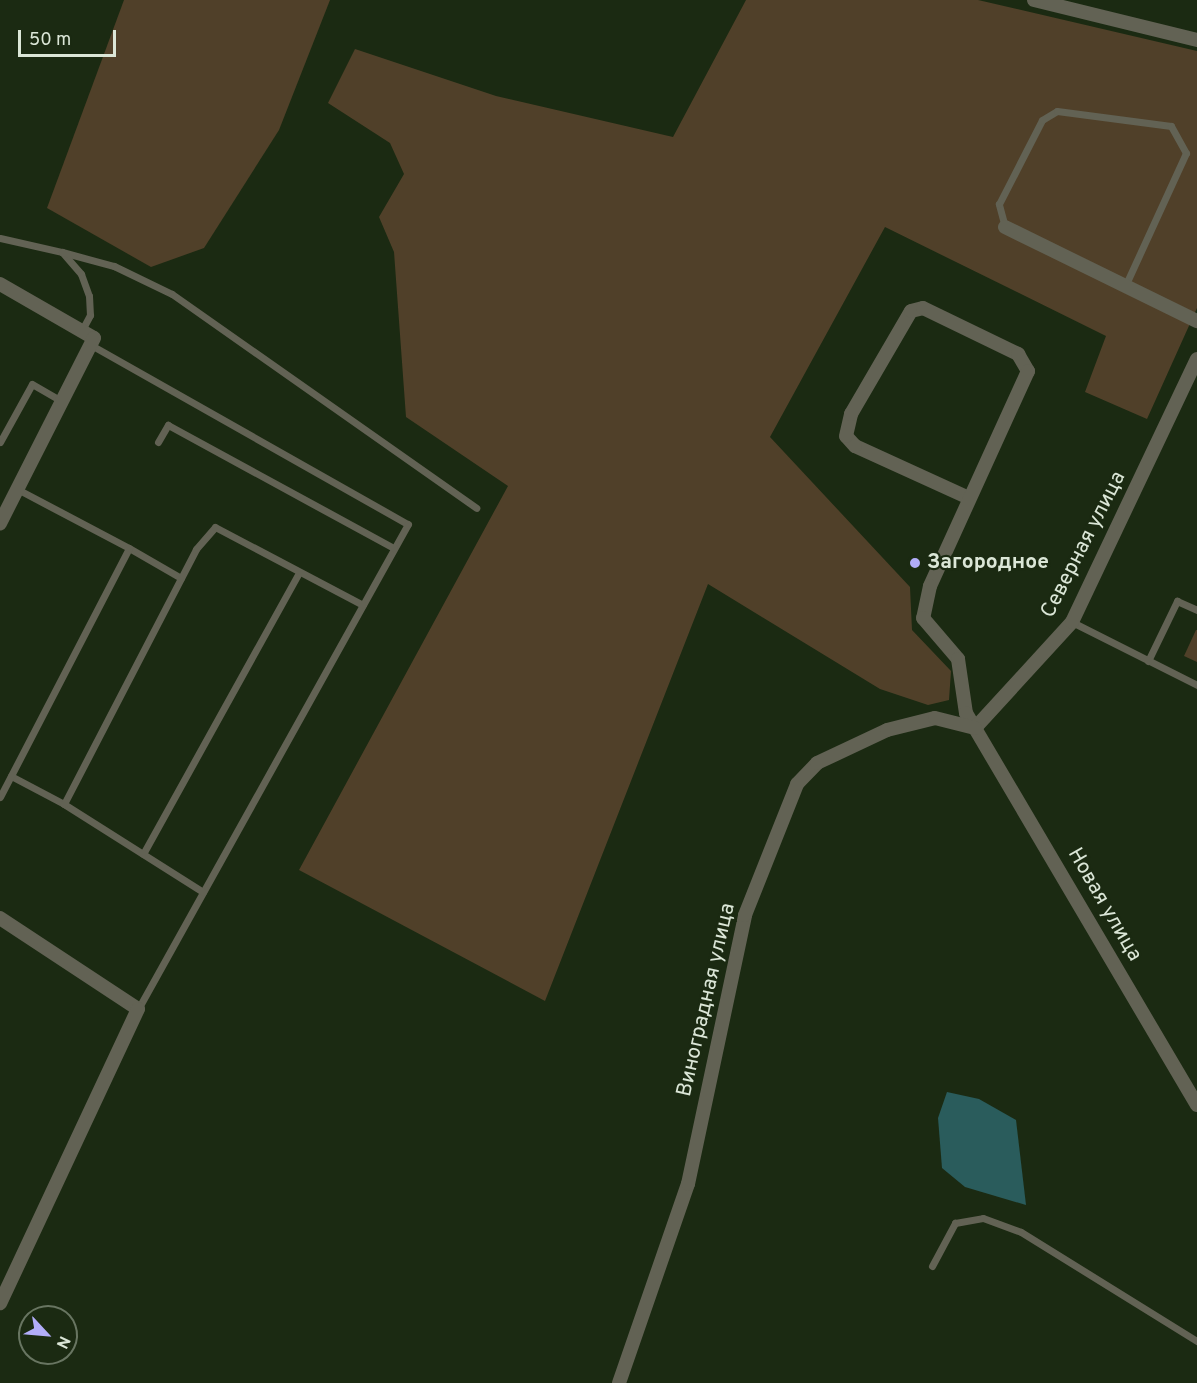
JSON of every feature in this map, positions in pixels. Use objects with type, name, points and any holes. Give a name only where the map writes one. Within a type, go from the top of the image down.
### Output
[{"type":"street","points":[[1034,0],[1197,40]]},
{"type":"street","points":[[1005,227],[1197,321]]},
{"type":"street","points":[[0,285],[89,338],[0,523]]},
{"type":"street","name":"Новая улица","points":[[969,498],[855,446],[846,436],[851,414],[911,311],[923,308],[1026,360],[1028,371],[969,498],[922,609],[930,628],[958,658],[966,713],[1197,1105]]},
{"type":"street","name":"Северная улица","points":[[975,728],[1072,622],[1197,359]]},
{"type":"street","name":"Виноградная улица","points":[[619,1383],[688,1184],[745,915],[797,784],[817,763],[887,730],[935,718],[975,728]]},
{"type":"street","points":[[0,918],[138,1009],[0,1303]]},
{"type":"lane","points":[[1005,227],[999,204],[1042,120],[1057,111],[1171,126],[1186,153],[1125,286]]},
{"type":"lane","points":[[0,238],[114,266],[172,294],[476,508]]},
{"type":"lane","points":[[62,252],[81,274],[89,296],[89,338],[408,524],[138,1009]]},
{"type":"lane","points":[[0,442],[32,384],[61,400]]},
{"type":"lane","points":[[159,442],[168,425],[394,548]]},
{"type":"lane","points":[[17,489],[181,578]]},
{"type":"lane","points":[[64,804],[181,578],[215,527],[363,605]]},
{"type":"lane","points":[[0,797],[129,548]]},
{"type":"lane","points":[[143,854],[298,572]]},
{"type":"lane","points":[[1148,661],[1178,601],[1197,610]]},
{"type":"lane","points":[[1072,622],[1197,685]]},
{"type":"lane","points":[[11,776],[64,804],[203,892]]},
{"type":"lane","points":[[932,1266],[955,1223],[983,1218],[1021,1232],[1197,1341]]},
{"type":"shaded area","points":[[124,0],[330,0],[279,130],[204,248],[151,267],[47,208]]},
{"type":"shaded area","points":[[746,0],[978,0],[1197,51],[1197,308],[1147,419],[1085,392],[1106,336],[885,227],[770,437],[910,587],[912,630],[951,671],[949,700],[928,705],[880,689],[708,584],[545,1001],[299,870],[508,486],[406,417],[394,252],[379,217],[404,174],[390,143],[328,103],[355,49],[496,96],[673,137]]},
{"type":"shaded area","points":[[1197,630],[1197,662],[1184,656]]},
{"type":"water","points":[[947,1092],[979,1099],[1016,1120],[1026,1205],[965,1187],[942,1168],[938,1118]]},
{"type":"place","name":"Загородное","points":[[915,563]]}]
